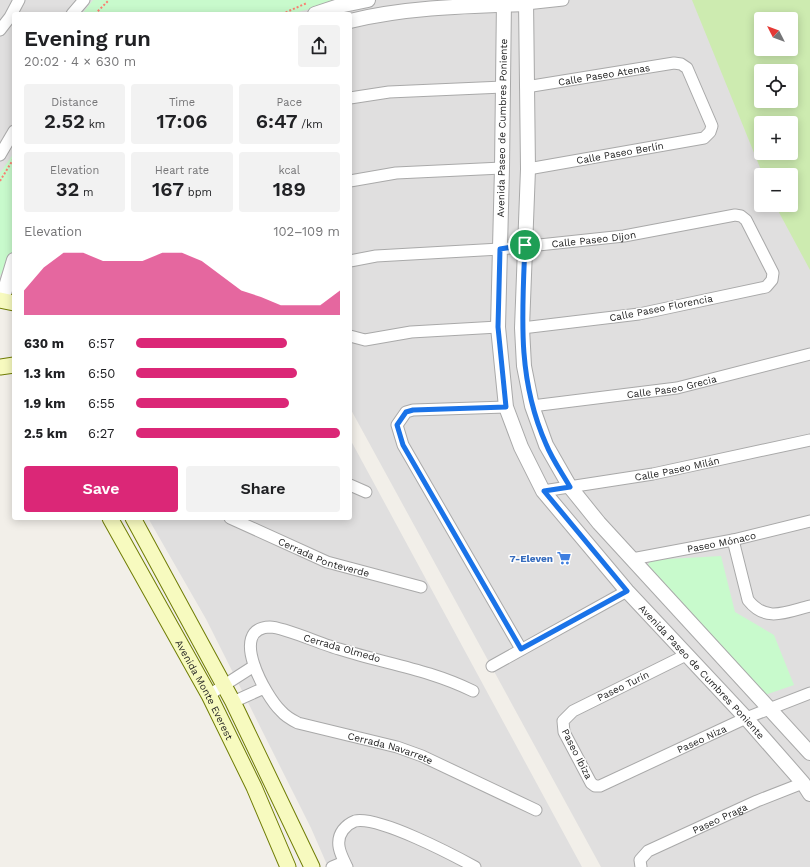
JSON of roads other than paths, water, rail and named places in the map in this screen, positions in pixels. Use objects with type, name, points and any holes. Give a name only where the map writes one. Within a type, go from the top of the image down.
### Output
[{"type":"main road","name":"Avenida Monte Everest","points":[[111,520],[209,695],[254,787],[288,867]]},
{"type":"main road","name":"Avenida Monte Everest","points":[[135,520],[233,702],[312,867]]},
{"type":"main road","points":[[144,580],[163,571]]},
{"type":"main road","points":[[254,787],[271,781]]},
{"type":"street","points":[[13,12],[19,0]]},
{"type":"street","points":[[74,12],[84,0]]},
{"type":"street","points":[[314,8],[339,6],[368,0]]},
{"type":"street","points":[[352,21],[379,14],[504,2],[562,0]]},
{"type":"street","name":"Avenida Paseo de Cumbres Poniente","points":[[504,2],[498,327],[506,407],[521,447],[544,491],[627,591],[746,718],[806,788]]},
{"type":"street","points":[[526,2],[528,169],[522,328],[524,366],[532,406],[546,445],[570,487],[632,559],[810,753]]},
{"type":"street","points":[[0,30],[12,13]]},
{"type":"street","name":"Calle Paseo Atenas","points":[[526,87],[674,63],[681,64],[688,68],[712,126],[710,132]]},
{"type":"street","points":[[352,98],[389,92],[503,87]]},
{"type":"street","name":"Calle Paseo Berlín","points":[[528,169],[704,138],[710,132]]},
{"type":"street","points":[[0,156],[12,135]]},
{"type":"street","points":[[352,181],[396,173],[502,168]]},
{"type":"street","name":"Calle Paseo Dijon","points":[[352,261],[376,256],[408,253],[500,249],[525,245],[624,236],[735,215],[741,216],[746,220],[773,273],[772,280]]},
{"type":"street","points":[[5,301],[12,269]]},
{"type":"street","name":"Calle Paseo Florencia","points":[[522,328],[639,314],[766,287],[772,280]]},
{"type":"street","points":[[354,338],[365,340],[411,332],[498,327]]},
{"type":"street","name":"Calle Paseo Grecia","points":[[532,406],[677,388],[810,354]]},
{"type":"street","points":[[506,407],[413,410],[406,412],[397,425],[403,445],[521,649]]},
{"type":"street","name":"Calle Paseo Milán","points":[[544,491],[653,474],[810,440]]},
{"type":"street","points":[[352,486],[366,492]]},
{"type":"street","name":"Cerrada Ponteverde","points":[[234,520],[327,562],[421,587]]},
{"type":"street","name":"Paseo Mónaco","points":[[632,559],[733,540],[810,521]]},
{"type":"street","points":[[733,540],[748,600],[754,607],[762,612],[778,614],[810,606]]},
{"type":"street","points":[[492,666],[627,591]]},
{"type":"street","name":"Cerrada Olmedo","points":[[259,677],[249,649],[251,640],[257,632],[264,628],[271,627],[341,650],[431,673],[473,691]]},
{"type":"street","name":"Paseo Turín","points":[[563,721],[572,711],[686,655]]},
{"type":"street","points":[[209,695],[254,666]]},
{"type":"street","name":"Cerrada Navarrete","points":[[259,677],[264,688],[281,711],[294,721],[397,747],[422,756],[536,810]]},
{"type":"street","points":[[233,702],[264,688]]},
{"type":"street","name":"Paseo Niza","points":[[595,786],[600,786],[746,718],[810,693]]},
{"type":"street","name":"Paseo Ibiza","points":[[563,721],[564,732],[591,783],[595,786]]},
{"type":"street","name":"Paseo Praga","points":[[641,864],[648,851],[756,801],[806,788]]},
{"type":"street","points":[[332,867],[346,864],[339,848],[338,840],[342,831],[348,824],[356,821],[367,821],[426,842],[475,867]]},
{"type":"place","name":"7-Eleven","points":[[564,558]]}]
